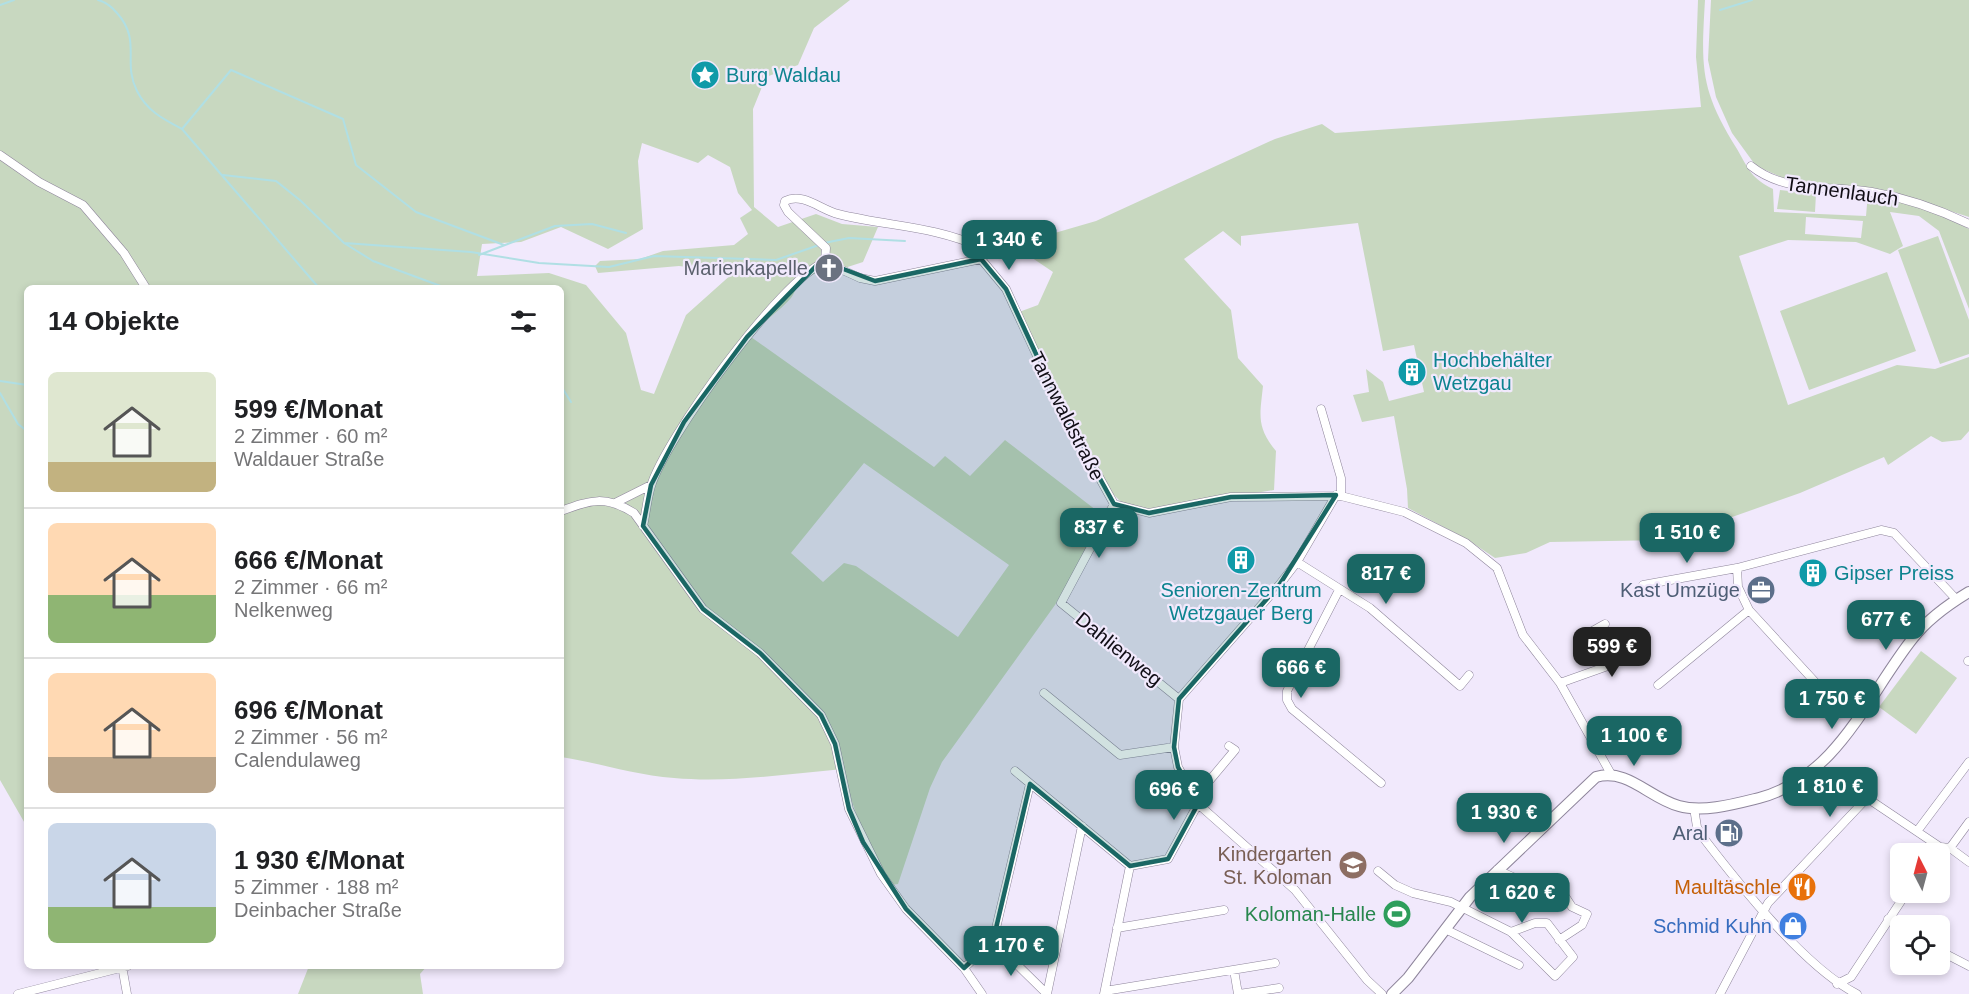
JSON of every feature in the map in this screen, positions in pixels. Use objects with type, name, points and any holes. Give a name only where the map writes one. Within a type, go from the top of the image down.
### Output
[{"type":"street","points":[[0,155],[39,182],[60,190],[83,205],[124,253],[144,285]]},
{"type":"street","name":"Tannenlauch","points":[[1751,166],[1763,176],[1785,184],[1871,192],[1916,202],[1966,222]]},
{"type":"street","name":"Tannwaldstraße","points":[[825,261],[825,248],[788,212],[784,205],[785,201],[801,198],[837,214],[943,232],[983,248],[981,259],[1006,289],[1062,410],[1114,504],[1149,513],[1240,496],[1339,496],[1404,512],[1466,543],[1490,559],[1497,568],[1523,635],[1560,683],[1611,774]]},
{"type":"street","points":[[643,526],[651,485],[684,422],[747,337],[792,286],[817,265],[825,261],[860,278],[875,281],[981,259]]},
{"type":"street","points":[[1321,409],[1341,478],[1339,496],[1297,562],[1179,699],[1174,747],[1178,767],[1196,801],[1295,890],[1367,980],[1382,994]]},
{"type":"street","points":[[617,502],[651,485]]},
{"type":"street","points":[[564,510],[591,500],[617,502],[634,513],[703,609],[760,654],[821,715],[835,744],[849,809],[863,843],[906,909],[964,968],[982,994]]},
{"type":"street","name":"Dahlienweg","points":[[1114,504],[1061,603],[1179,699]]},
{"type":"street","points":[[1643,585],[1737,568],[1881,530],[1894,533],[1956,600]]},
{"type":"street","points":[[1297,562],[1370,608],[1460,686],[1469,675]]},
{"type":"street","points":[[1737,568],[1738,587],[1749,610],[1816,683]]},
{"type":"street","points":[[1339,590],[1287,691],[1287,700],[1292,709],[1381,783]]},
{"type":"street","points":[[1392,994],[1408,978],[1461,908],[1497,870],[1596,777],[1611,774],[1625,778],[1658,799],[1694,808],[1762,797],[1794,784],[1814,770],[1856,724],[1880,683],[1914,636],[1956,600],[1969,592]]},
{"type":"street","points":[[1658,685],[1749,610]]},
{"type":"street","points":[[1560,683],[1605,667],[1589,633],[1605,624]]},
{"type":"street","points":[[1044,693],[1120,755],[1174,747]]},
{"type":"street","points":[[1130,866],[1168,859],[1196,801],[1235,750],[1229,746]]},
{"type":"street","points":[[1918,830],[1966,773],[1969,762]]},
{"type":"street","points":[[1016,771],[1130,866]]},
{"type":"street","points":[[964,968],[993,941],[1030,783]]},
{"type":"street","points":[[1720,994],[1764,911],[1781,887],[1867,798],[1918,830],[1931,843]]},
{"type":"street","points":[[1694,808],[1697,827],[1702,836],[1764,911],[1837,984],[1857,994]]},
{"type":"street","points":[[1969,822],[1950,848],[1969,862]]},
{"type":"street","points":[[1047,994],[1082,826]]},
{"type":"street","points":[[1130,866],[1105,992],[1275,963]]},
{"type":"street","points":[[1497,870],[1522,881],[1555,880],[1572,907],[1587,914],[1582,925],[1559,940]]},
{"type":"street","points":[[1378,871],[1395,885],[1461,908],[1511,932],[1555,976],[1573,957],[1547,923],[1535,923],[1511,932]]},
{"type":"street","points":[[1837,984],[1851,977],[1899,903]]},
{"type":"street","points":[[1118,928],[1224,910]]},
{"type":"street","points":[[1445,929],[1519,965]]},
{"type":"street","points":[[993,941],[1047,994]]},
{"type":"street","points":[[1950,956],[1969,966]]},
{"type":"street","points":[[18,994],[113,969]]},
{"type":"street","points":[[124,969],[127,994]]},
{"type":"street","points":[[1234,970],[1238,994],[1279,988]]},
{"type":"highlighted area","points":[[981,259],[1006,289],[1062,410],[1114,504],[1149,513],[1231,497],[1336,495],[1280,584],[1179,699],[1174,747],[1178,767],[1198,804],[1168,859],[1130,866],[1030,784],[993,941],[964,968],[906,909],[863,842],[849,809],[835,744],[821,715],[760,653],[703,609],[643,526],[651,485],[684,422],[747,337],[817,265],[825,262],[875,281]]},
{"type":"green space","points":[[0,0],[850,0],[814,28],[798,65],[766,77],[753,109],[754,207],[778,227],[816,214],[842,224],[878,227],[863,262],[823,275],[822,272],[816,273],[802,280],[791,298],[751,337],[934,467],[945,456],[970,476],[1005,440],[1105,517],[1055,605],[942,762],[930,788],[898,884],[892,885],[868,843],[843,769],[758,777],[695,779],[645,774],[564,758],[564,285],[24,285],[24,822],[0,780]],"holes":[[[642,143],[698,163],[708,155],[730,167],[738,193],[752,210],[740,218],[748,234],[734,245],[663,251],[640,259],[600,261],[595,266],[598,273],[679,266],[733,273],[686,315],[654,394],[641,390],[626,333],[586,285],[549,273],[477,276],[482,244],[521,242],[561,227],[608,249],[643,229],[638,161]],[[864,463],[1009,565],[958,637],[856,566],[844,563],[823,582],[791,553]]]},
{"type":"green space","points":[[1698,0],[1705,0],[1703,44],[1710,94],[1725,128],[1748,168],[1755,177],[1773,189],[1774,212],[1866,216],[1868,193],[1920,207],[1969,229],[1969,309],[1939,231],[1919,216],[1890,212],[1903,246],[1890,254],[1856,242],[1788,240],[1739,256],[1788,405],[1897,365],[1935,369],[1969,357],[1969,431],[1961,440],[1942,442],[1931,436],[1888,465],[1884,457],[1800,493],[1667,540],[1550,542],[1526,553],[1495,558],[1468,540],[1408,508],[1407,489],[1394,416],[1362,422],[1353,395],[1369,392],[1366,369],[1383,382],[1389,401],[1424,392],[1414,345],[1383,351],[1358,223],[1241,236],[1241,246],[1223,231],[1184,259],[1231,310],[1238,358],[1263,386],[1262,428],[1276,451],[1274,490],[1153,510],[1122,503],[1109,490],[1079,439],[1019,312],[1038,305],[1053,272],[1013,245],[1096,221],[1275,139],[1322,124],[1335,133],[1701,107],[1696,57]],"holes":[[[1806,217],[1863,221],[1861,238],[1805,234]]]},
{"type":"green space","points":[[1711,0],[1969,0],[1969,217],[1884,190],[1788,180],[1756,166],[1732,133],[1716,97],[1708,60]]},
{"type":"green space","points":[[1780,190],[1816,194],[1815,212],[1777,209]]},
{"type":"green space","points":[[1938,236],[1969,320],[1969,354],[1940,364],[1898,250]]},
{"type":"green space","points":[[1887,272],[1916,351],[1809,390],[1780,311]]},
{"type":"green space","points":[[1921,651],[1957,678],[1916,734],[1879,707]]},
{"type":"green space","points":[[308,969],[424,969],[420,974],[423,994],[298,994]]},
{"type":"waterway","points":[[0,5],[14,0]]},
{"type":"waterway","points":[[98,0],[117,13],[129,33],[131,71],[141,98],[162,118],[182,129],[316,285]]},
{"type":"waterway","points":[[1720,10],[1752,0]]},
{"type":"waterway","points":[[182,129],[231,70],[343,119],[356,165],[416,212],[504,245]]},
{"type":"waterway","points":[[223,175],[276,181],[301,201],[344,243],[373,261],[438,285]]},
{"type":"waterway","points":[[479,255],[555,226],[592,224],[626,233]]},
{"type":"waterway","points":[[824,243],[849,238],[905,241]]},
{"type":"waterway","points":[[344,243],[471,252],[539,263],[609,267],[654,256],[776,260],[819,245]]},
{"type":"waterway","points":[[0,381],[24,385]]},
{"type":"waterway","points":[[564,391],[571,402]]},
{"type":"waterway","points":[[0,393],[18,424],[24,429]]},
{"type":"place","name":"Burg Waldau","points":[[705,75]]},
{"type":"place","name":"Marienkapelle","points":[[829,268]]},
{"type":"place","name":"Hochbehälter Wetzgau","points":[[1412,372]]},
{"type":"place","name":"Senioren-Zentrum Wetzgauer Berg","points":[[1241,560]]},
{"type":"place","name":"Gipser Preiss","points":[[1813,573]]},
{"type":"place","name":"Kast Umzüge","points":[[1761,590]]},
{"type":"place","name":"Aral","points":[[1729,833]]},
{"type":"place","name":"Kindergarten St. Koloman","points":[[1353,865]]},
{"type":"place","name":"Maultäschle","points":[[1802,887]]},
{"type":"place","name":"Koloman-Halle","points":[[1397,914]]},
{"type":"place","name":"Schmid Kuhn","points":[[1793,926]]}]
